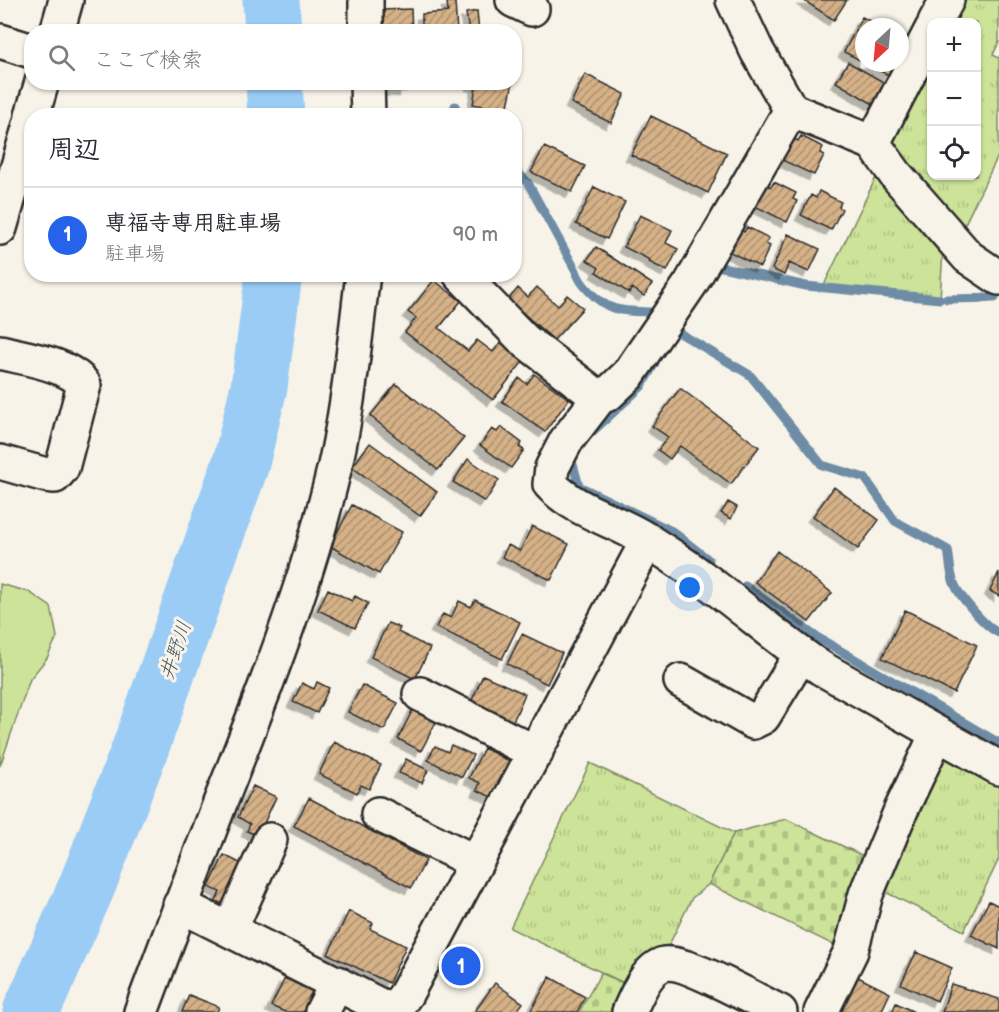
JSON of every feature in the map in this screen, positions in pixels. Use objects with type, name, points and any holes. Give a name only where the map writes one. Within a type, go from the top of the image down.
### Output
[{"type":"street","points":[[59,24],[66,0]]},
{"type":"street","points":[[366,0],[366,24]]},
{"type":"street","points":[[733,0],[757,51],[791,110],[873,143],[902,182],[968,257],[999,278]]},
{"type":"street","points":[[937,18],[947,0]]},
{"type":"street","points":[[873,143],[927,40]]},
{"type":"street","points":[[0,41],[24,48]]},
{"type":"street","points":[[35,108],[40,90]]},
{"type":"street","points":[[367,90],[368,108]]},
{"type":"street","points":[[791,110],[691,284],[628,375],[608,394],[599,398],[566,441],[552,468],[550,484],[560,495],[648,540],[727,596],[801,655],[999,768]]},
{"type":"street","points":[[0,228],[24,145]]},
{"type":"street","points":[[141,1012],[294,607],[330,486],[344,418],[362,282]]},
{"type":"street","points":[[468,282],[524,340],[599,398]]},
{"type":"street","points":[[0,352],[67,370],[79,377],[84,385],[62,468],[55,476],[0,462]]},
{"type":"street","points":[[180,905],[393,1012],[406,994],[648,540]]},
{"type":"street","points":[[681,681],[753,722],[763,717],[801,655]]},
{"type":"street","points":[[420,694],[536,753]]},
{"type":"street","points":[[821,1012],[851,951],[867,894],[901,810],[937,734]]},
{"type":"street","points":[[378,814],[475,862]]},
{"type":"street","points":[[230,930],[270,840]]},
{"type":"street","points":[[629,1012],[638,991],[653,970],[664,964],[675,965],[705,976],[780,1012]]},
{"type":"street","points":[[322,1012],[337,983]]},
{"type":"green space","points":[[955,0],[999,0],[999,42],[993,55],[999,58],[999,154],[957,240],[882,144],[927,52],[927,180],[981,180],[981,18],[945,18]]},
{"type":"green space","points":[[882,165],[943,250],[940,299],[823,287]]},
{"type":"green space","points":[[0,584],[29,592],[51,607],[57,637],[47,658],[30,679],[0,766]]},
{"type":"green space","points":[[951,714],[999,743],[999,754],[945,725]]},
{"type":"green space","points":[[933,750],[999,784],[999,859],[964,931],[873,886]]},
{"type":"green space","points":[[590,763],[734,833],[709,884],[692,898],[663,957],[634,988],[510,928]]},
{"type":"green space","points":[[786,819],[876,862],[846,951],[709,884],[734,833]]},
{"type":"green space","points":[[601,973],[634,988],[622,1012],[579,1012]]},
{"type":"building","points":[[803,0],[847,0],[834,20]]},
{"type":"building","points":[[447,2],[455,2],[456,24],[422,24],[422,14],[448,12]]},
{"type":"building","points":[[411,9],[412,24],[382,24],[381,10]]},
{"type":"building","points":[[477,11],[478,24],[468,24],[466,13]]},
{"type":"building","points":[[855,31],[855,58],[844,52]]},
{"type":"building","points":[[848,62],[855,66],[855,72],[866,72],[885,83],[873,104],[836,82]]},
{"type":"building","points":[[585,74],[625,94],[611,123],[571,103]]},
{"type":"building","points":[[475,90],[511,90],[508,108],[473,104]]},
{"type":"building","points":[[651,116],[727,153],[708,193],[631,155]]},
{"type":"building","points":[[801,136],[823,147],[820,153],[824,155],[814,175],[782,160],[793,138],[798,141]]},
{"type":"building","points":[[544,147],[585,166],[572,192],[531,172]]},
{"type":"building","points":[[774,182],[796,193],[793,199],[797,201],[787,222],[755,206],[766,184],[771,187]]},
{"type":"building","points":[[594,187],[625,202],[607,239],[576,224]]},
{"type":"building","points":[[819,191],[841,202],[839,207],[842,209],[831,230],[801,215],[811,195],[816,198]]},
{"type":"building","points":[[640,215],[672,230],[666,243],[678,249],[667,271],[624,247]]},
{"type":"building","points":[[747,227],[769,238],[766,244],[770,246],[760,267],[728,251],[739,229],[744,232]]},
{"type":"building","points":[[788,234],[820,249],[809,272],[789,263],[784,275],[772,269]]},
{"type":"building","points":[[596,247],[652,284],[644,296],[632,288],[629,293],[596,272],[599,268],[587,260]]},
{"type":"building","points":[[432,282],[437,282],[461,301],[439,328],[468,351],[477,340],[493,352],[502,341],[525,359],[493,400],[405,332],[416,318],[408,312]]},
{"type":"building","points":[[537,287],[558,306],[567,295],[583,308],[554,340],[508,300],[518,288],[528,297]]},
{"type":"building","points":[[534,374],[569,399],[545,432],[502,401],[519,378],[527,384]]},
{"type":"building","points":[[396,384],[464,438],[438,470],[370,416]]},
{"type":"building","points":[[680,388],[759,447],[731,484],[680,446],[670,459],[658,450],[668,437],[652,426]]},
{"type":"building","points":[[501,427],[522,443],[519,447],[524,450],[511,468],[480,445],[492,429],[497,432]]},
{"type":"building","points":[[370,443],[437,492],[420,516],[352,467]]},
{"type":"building","points":[[468,459],[499,480],[485,502],[453,482]]},
{"type":"building","points":[[834,487],[879,520],[858,549],[813,516]]},
{"type":"building","points":[[728,502],[737,507],[731,519],[721,513]]},
{"type":"building","points":[[352,505],[402,532],[379,574],[330,546]]},
{"type":"building","points":[[532,526],[569,544],[551,580],[502,557],[508,545],[520,551]]},
{"type":"building","points":[[777,551],[832,593],[809,622],[755,582]]},
{"type":"building","points":[[999,572],[999,596],[990,591]]},
{"type":"building","points":[[328,589],[352,601],[355,596],[368,603],[355,628],[318,610]]},
{"type":"building","points":[[475,600],[520,622],[502,659],[436,627],[443,614],[451,618],[459,601],[471,607]]},
{"type":"building","points":[[905,610],[977,645],[954,693],[882,658]]},
{"type":"building","points":[[388,623],[400,628],[398,632],[430,648],[415,679],[371,657]]},
{"type":"building","points":[[522,634],[562,653],[547,684],[507,664]]},
{"type":"building","points":[[483,675],[525,694],[511,726],[469,707]]},
{"type":"building","points":[[317,682],[329,688],[317,713],[293,702],[302,683],[314,689]]},
{"type":"building","points":[[362,685],[398,703],[384,730],[348,712]]},
{"type":"building","points":[[415,705],[437,720],[421,751],[398,739]]},
{"type":"building","points":[[334,742],[381,765],[369,789],[361,785],[357,793],[319,774]]},
{"type":"building","points":[[451,745],[473,755],[462,777],[428,760],[435,746],[448,752]]},
{"type":"building","points":[[484,748],[509,761],[491,797],[477,790],[480,783],[469,778]]},
{"type":"building","points":[[406,759],[428,770],[422,783],[399,773]]},
{"type":"building","points":[[253,786],[276,797],[258,836],[247,831],[250,824],[238,817]]},
{"type":"building","points":[[309,798],[426,860],[411,888],[294,826]]},
{"type":"building","points":[[224,855],[246,866],[227,906],[216,901],[220,892],[209,887]]},
{"type":"building","points":[[989,901],[999,906],[999,949],[971,935]]},
{"type":"building","points":[[349,911],[373,923],[370,929],[406,946],[389,983],[328,954]]},
{"type":"building","points":[[916,952],[952,968],[937,1001],[901,984]]},
{"type":"building","points":[[850,973],[890,993],[881,1012],[831,1012]]},
{"type":"building","points":[[550,977],[585,997],[577,1012],[530,1012]]},
{"type":"building","points":[[285,978],[315,992],[305,1012],[285,1012],[271,1006]]},
{"type":"building","points":[[495,983],[523,1003],[516,1012],[475,1011]]},
{"type":"building","points":[[951,984],[999,999],[999,1012],[942,1012]]},
{"type":"building","points":[[189,995],[219,1007],[217,1012],[182,1012]]},
{"type":"building","points":[[896,1003],[914,1012],[892,1012]]},
{"type":"waterway","name":"井野川","points":[[271,0],[272,24]]},
{"type":"waterway","name":"井野川","points":[[274,90],[276,108]]},
{"type":"waterway","points":[[522,177],[528,183],[587,289],[610,307],[625,311],[652,312]]},
{"type":"waterway","points":[[722,267],[806,286],[940,299]]},
{"type":"waterway","name":"井野川","points":[[31,1012],[87,886],[140,749],[241,463],[259,387],[273,282]]},
{"type":"waterway","points":[[947,299],[995,298]]},
{"type":"waterway","points":[[678,332],[750,375],[822,465],[865,478],[895,521],[948,550],[957,589],[980,618],[999,633]]},
{"type":"waterway","points":[[590,434],[641,387],[655,363]]},
{"type":"waterway","points":[[575,454],[572,461],[579,486],[672,531],[709,560]]},
{"type":"waterway","points":[[745,586],[815,636],[999,743]]},
{"type":"place","name":"専福寺専用駐車場","points":[[461,966]]}]
